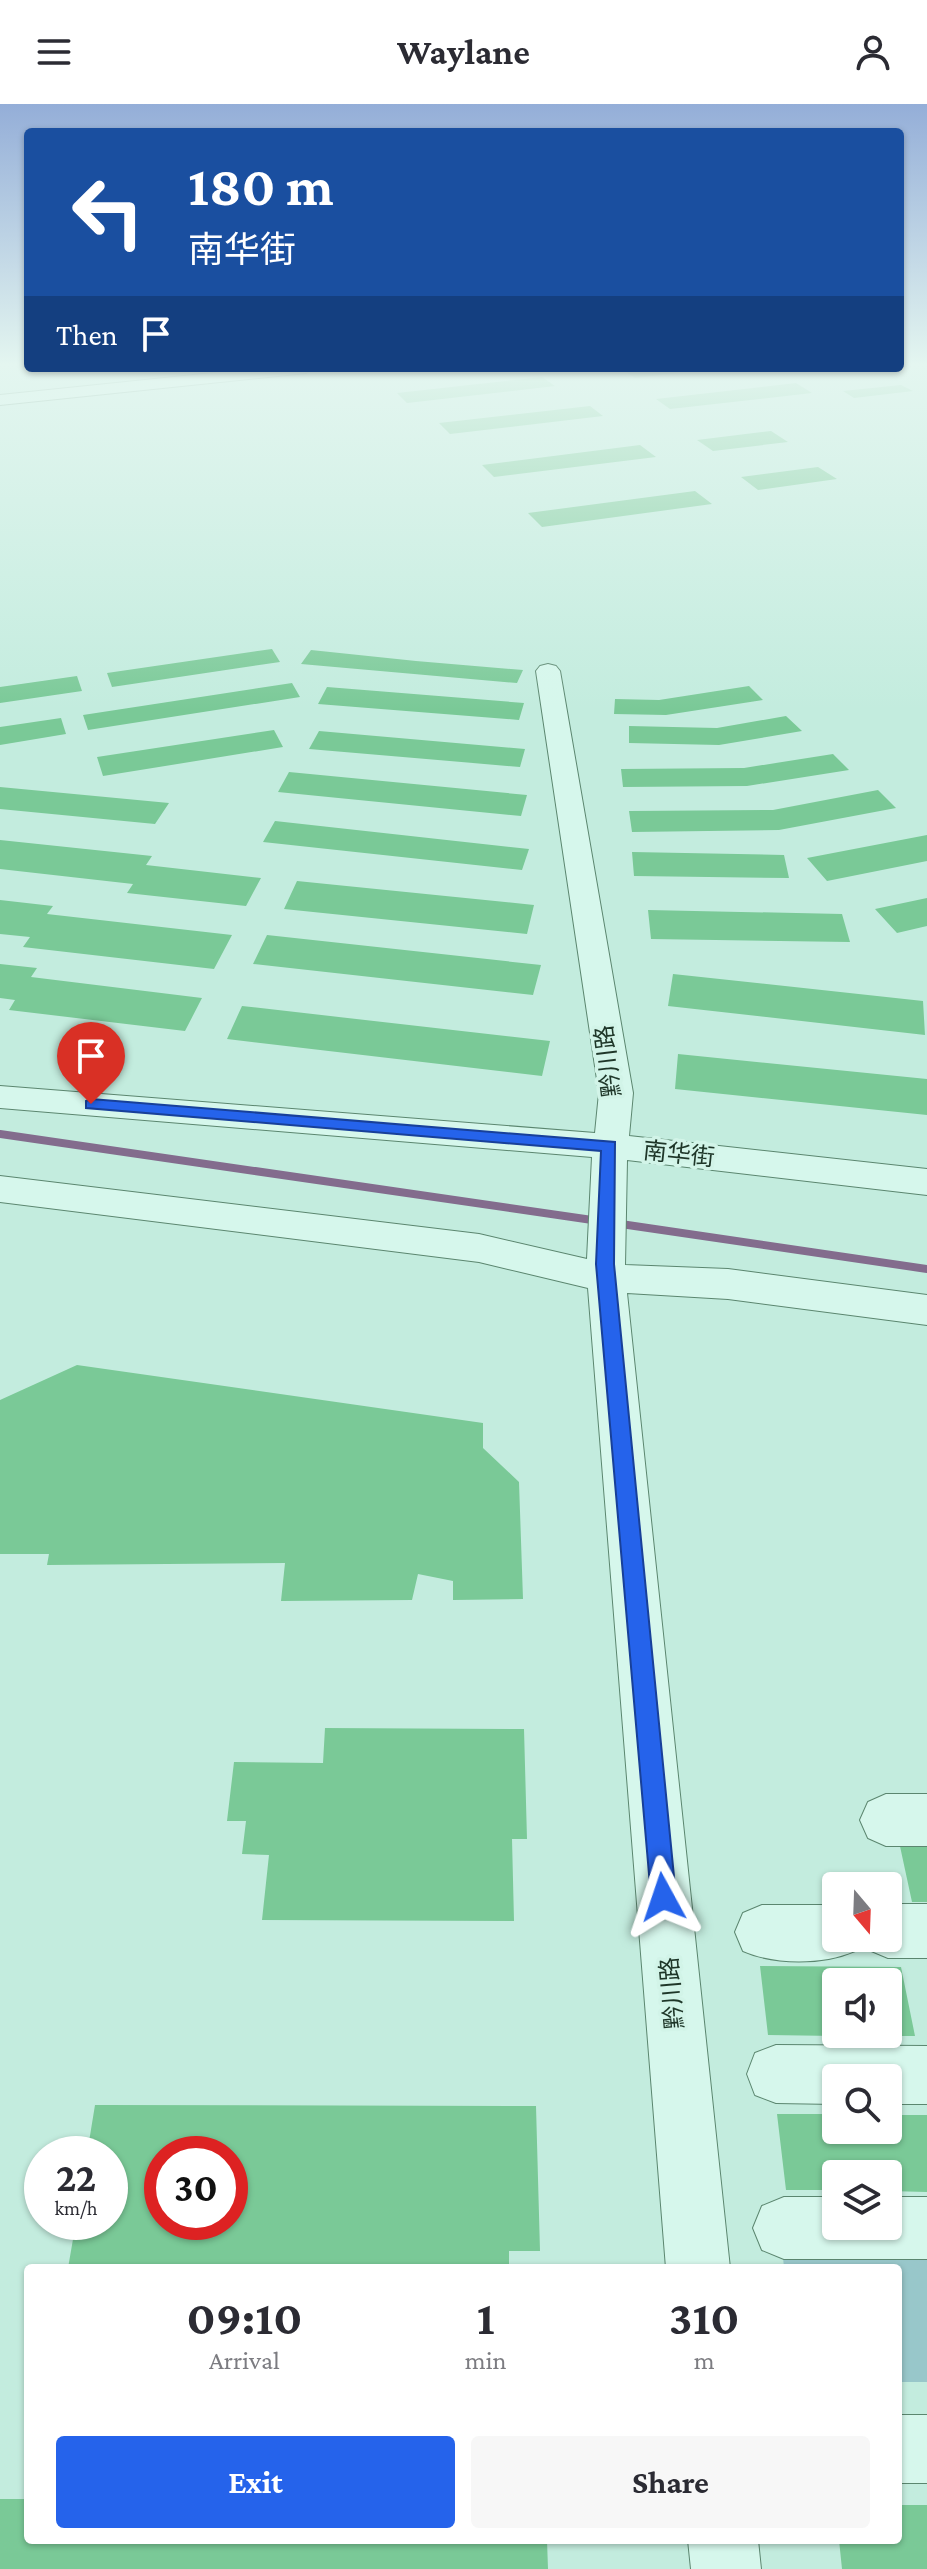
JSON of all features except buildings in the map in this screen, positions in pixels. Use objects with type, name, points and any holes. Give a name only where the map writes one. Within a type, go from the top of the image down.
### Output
[{"type":"street","name":"黔川路","points":[[548,671],[616,1093],[609,1146],[606,1271],[698,2264]]},
{"type":"street","name":"南华街","points":[[0,1097],[609,1146],[927,1182]]},
{"type":"street","points":[[0,1189],[479,1248],[606,1271],[927,1310]]},
{"type":"street","points":[[902,1931],[927,1931]]},
{"type":"street","points":[[762,1932],[822,1932]]},
{"type":"street","points":[[776,2074],[927,2075]]},
{"type":"street","points":[[784,2228],[927,2228]]},
{"type":"street","points":[[902,2449],[927,2449]]},
{"type":"street","points":[[723,2544],[726,2569]]},
{"type":"shaded area","points":[[783,2257],[927,2258],[927,2382],[902,2382],[902,2264],[784,2264]]},
{"type":"waterway","points":[[0,1134],[599,1221]]},
{"type":"waterway","points":[[614,1223],[927,1269]]},
{"type":"route","points":[[91,1104],[609,1146],[605,1264],[663,1897]]}]
